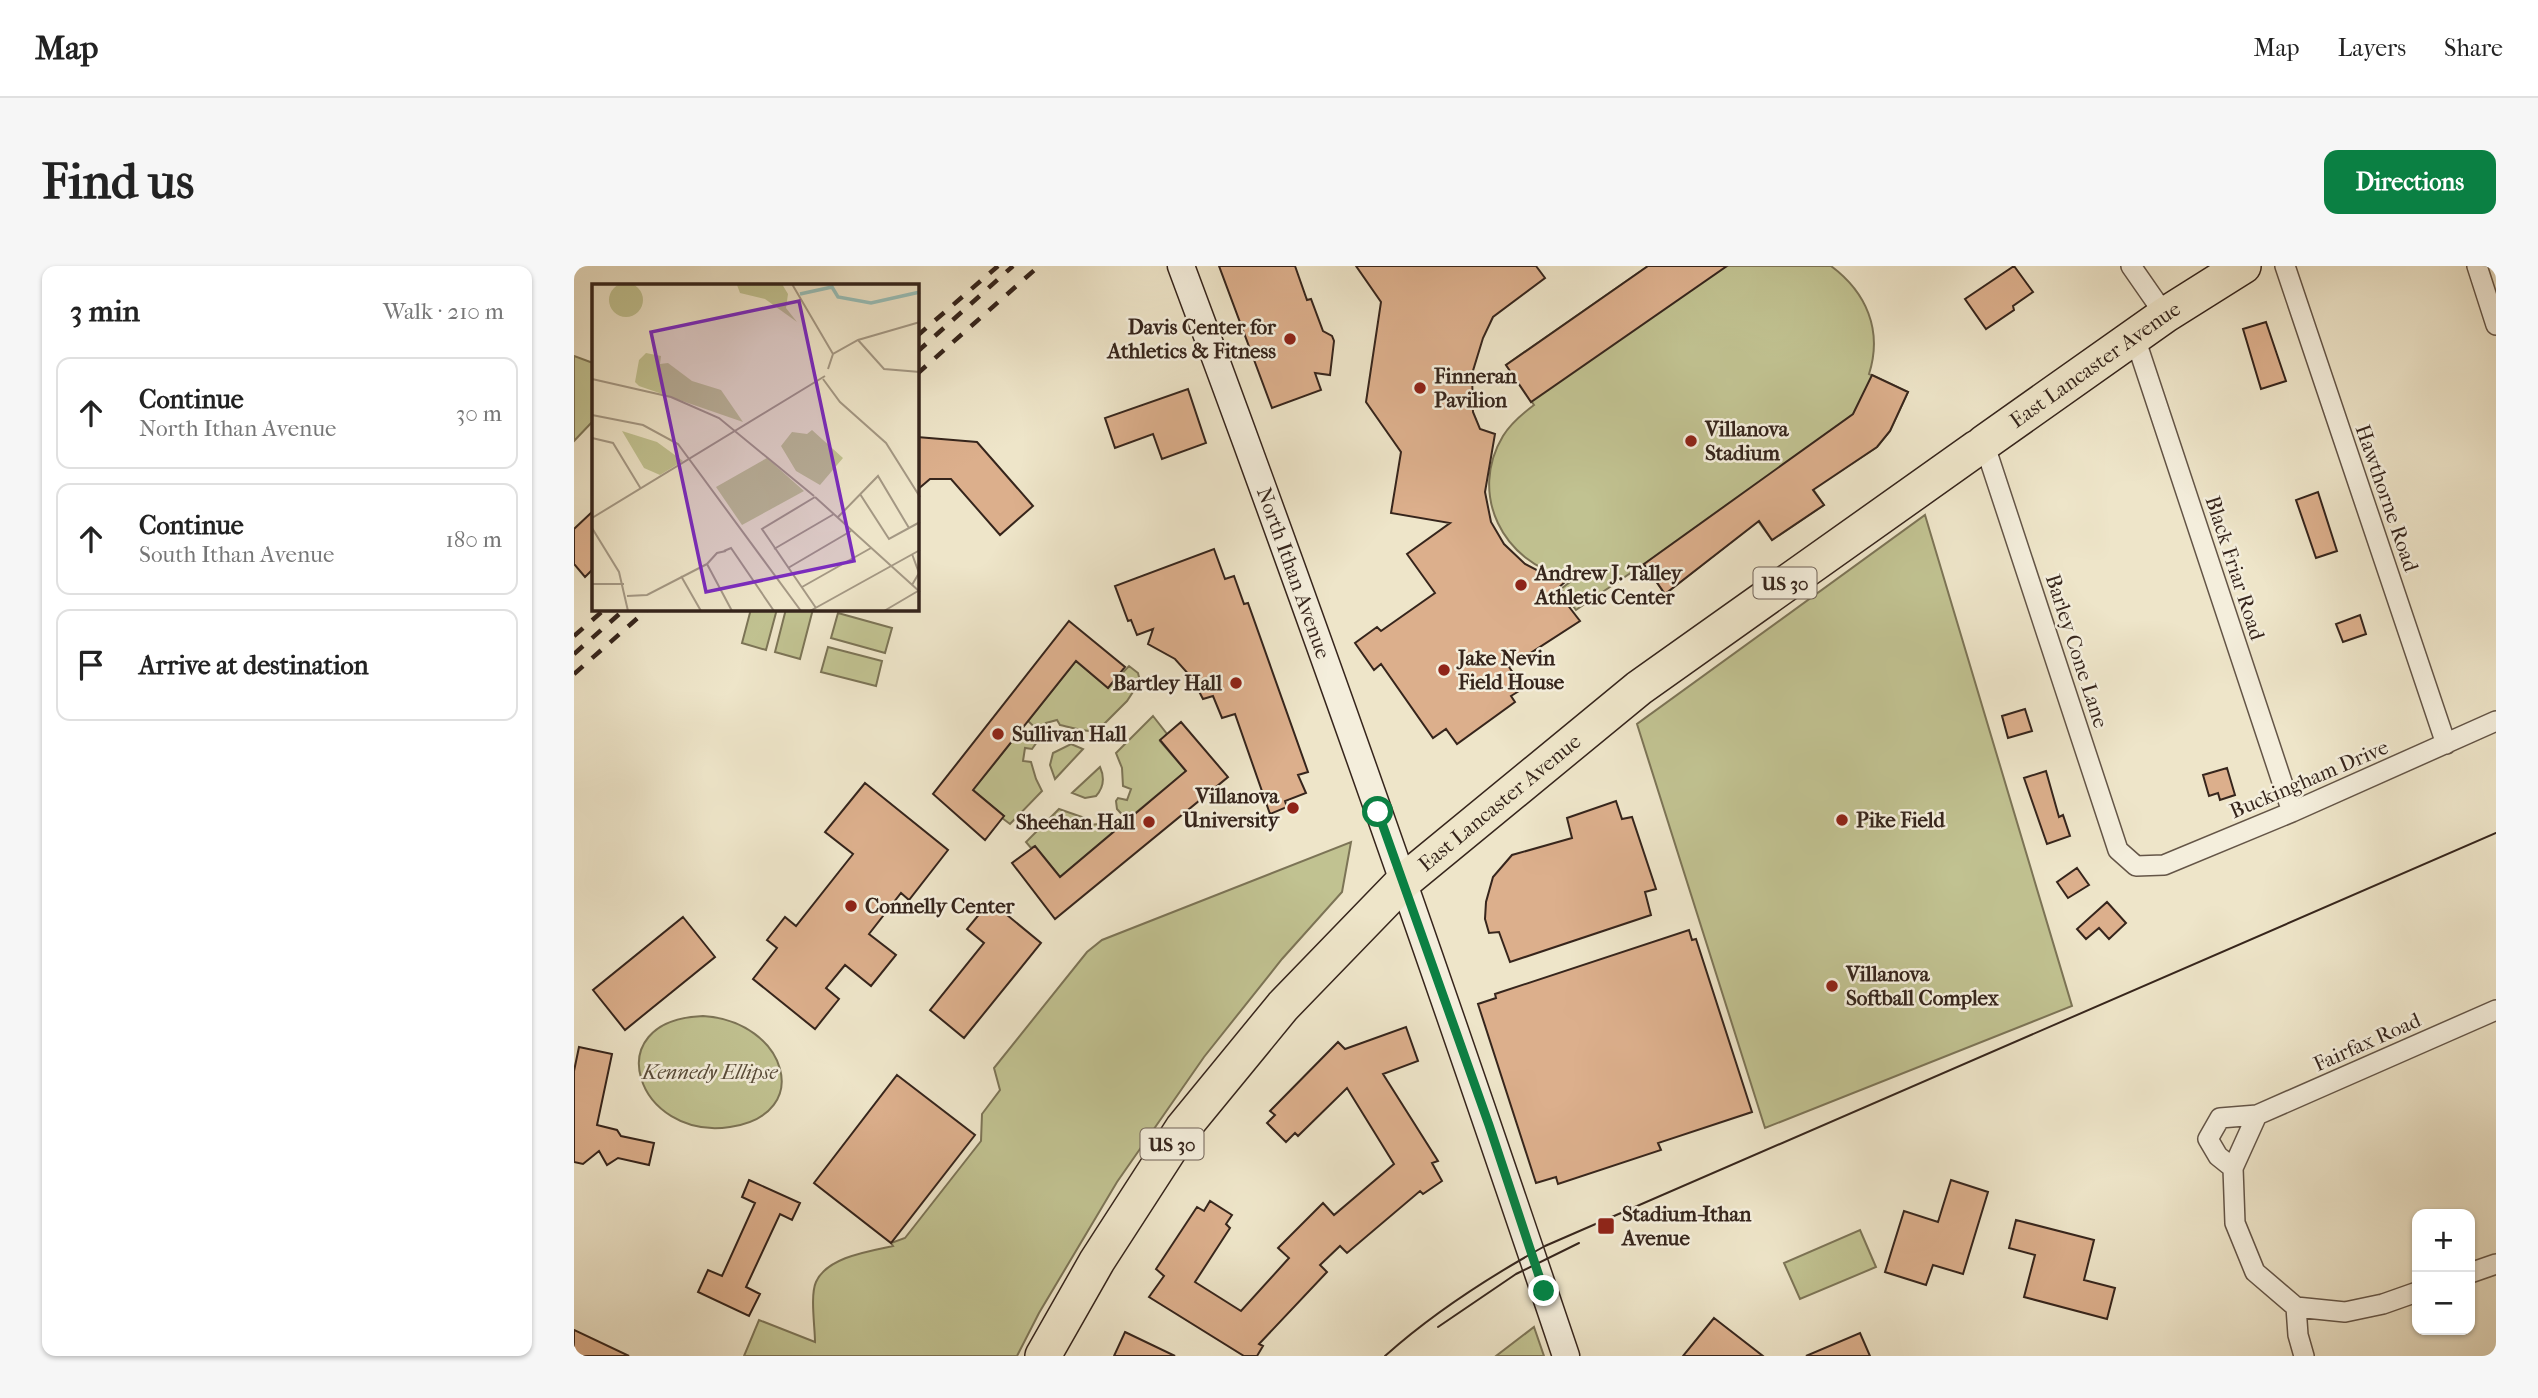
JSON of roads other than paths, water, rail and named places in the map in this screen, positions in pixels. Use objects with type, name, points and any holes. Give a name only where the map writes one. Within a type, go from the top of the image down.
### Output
[{"type":"highway","name":"East Lancaster Avenue","points":[[1043,1356],[1097,1261],[1183,1128],[1283,1006],[1403,882],[1639,688],[2165,315],[2243,266]]},
{"type":"street","name":"North Ithan Avenue","points":[[1181,266],[1257,470],[1489,1125],[1566,1356]]},
{"type":"street","points":[[2131,266],[2165,315]]},
{"type":"street","name":"Hawthorne Road","points":[[2285,266],[2446,744]]},
{"type":"street","points":[[2477,266],[2496,325]]},
{"type":"street","name":"Black Friar Road","points":[[2134,338],[2292,812]]},
{"type":"street","name":"Barley Cone Lane","points":[[1981,445],[2118,850],[2136,866]]},
{"type":"street","name":"Buckingham Drive","points":[[2136,866],[2164,865],[2292,812],[2496,721]]},
{"type":"street","name":"Fairfax Road","points":[[2233,1168],[2218,1156],[2208,1139],[2220,1118],[2257,1115],[2496,1010]]},
{"type":"street","points":[[2257,1115],[2233,1168],[2235,1223],[2255,1272],[2296,1307],[2345,1312],[2383,1304],[2412,1294]]},
{"type":"street","points":[[2473,1272],[2496,1264]]},
{"type":"street","points":[[2296,1307],[2298,1335],[2304,1356]]},
{"type":"tram line","points":[[1385,1356],[1462,1296],[1545,1246],[2496,833]]},
{"type":"tram line","points":[[1438,1327],[1516,1274],[1579,1243]]},
{"type":"railway","points":[[919,334],[998,266]]},
{"type":"railway","points":[[919,350],[1013,266]]},
{"type":"railway","points":[[919,372],[1039,266]]},
{"type":"railway","points":[[574,636],[603,611]]},
{"type":"railway","points":[[574,654],[623,611]]},
{"type":"railway","points":[[574,674],[646,611]]},
{"type":"place","name":"Davis Center for Athletics & Fitness","points":[[1290,339]]},
{"type":"place","name":"Finneran Pavilion","points":[[1420,388]]},
{"type":"place","name":"Villanova Stadium","points":[[1691,441]]},
{"type":"place","name":"Andrew J. Talley Athletic Center","points":[[1521,585]]},
{"type":"place","name":"Jake Nevin Field House","points":[[1444,670]]},
{"type":"place","name":"Bartley Hall","points":[[1236,683]]},
{"type":"place","name":"Sullivan Hall","points":[[998,734]]},
{"type":"place","name":"Villanova University","points":[[1293,808]]},
{"type":"place","name":"Pike Field","points":[[1842,820]]},
{"type":"place","name":"Sheehan Hall","points":[[1149,822]]},
{"type":"place","name":"Connelly Center","points":[[851,906]]},
{"type":"place","name":"Villanova Softball Complex","points":[[1832,986]]},
{"type":"place","name":"Stadium-Ithan Avenue","points":[[1606,1226]]},
{"type":"park label","name":"Kennedy Ellipse","points":[[710,1072]]}]
